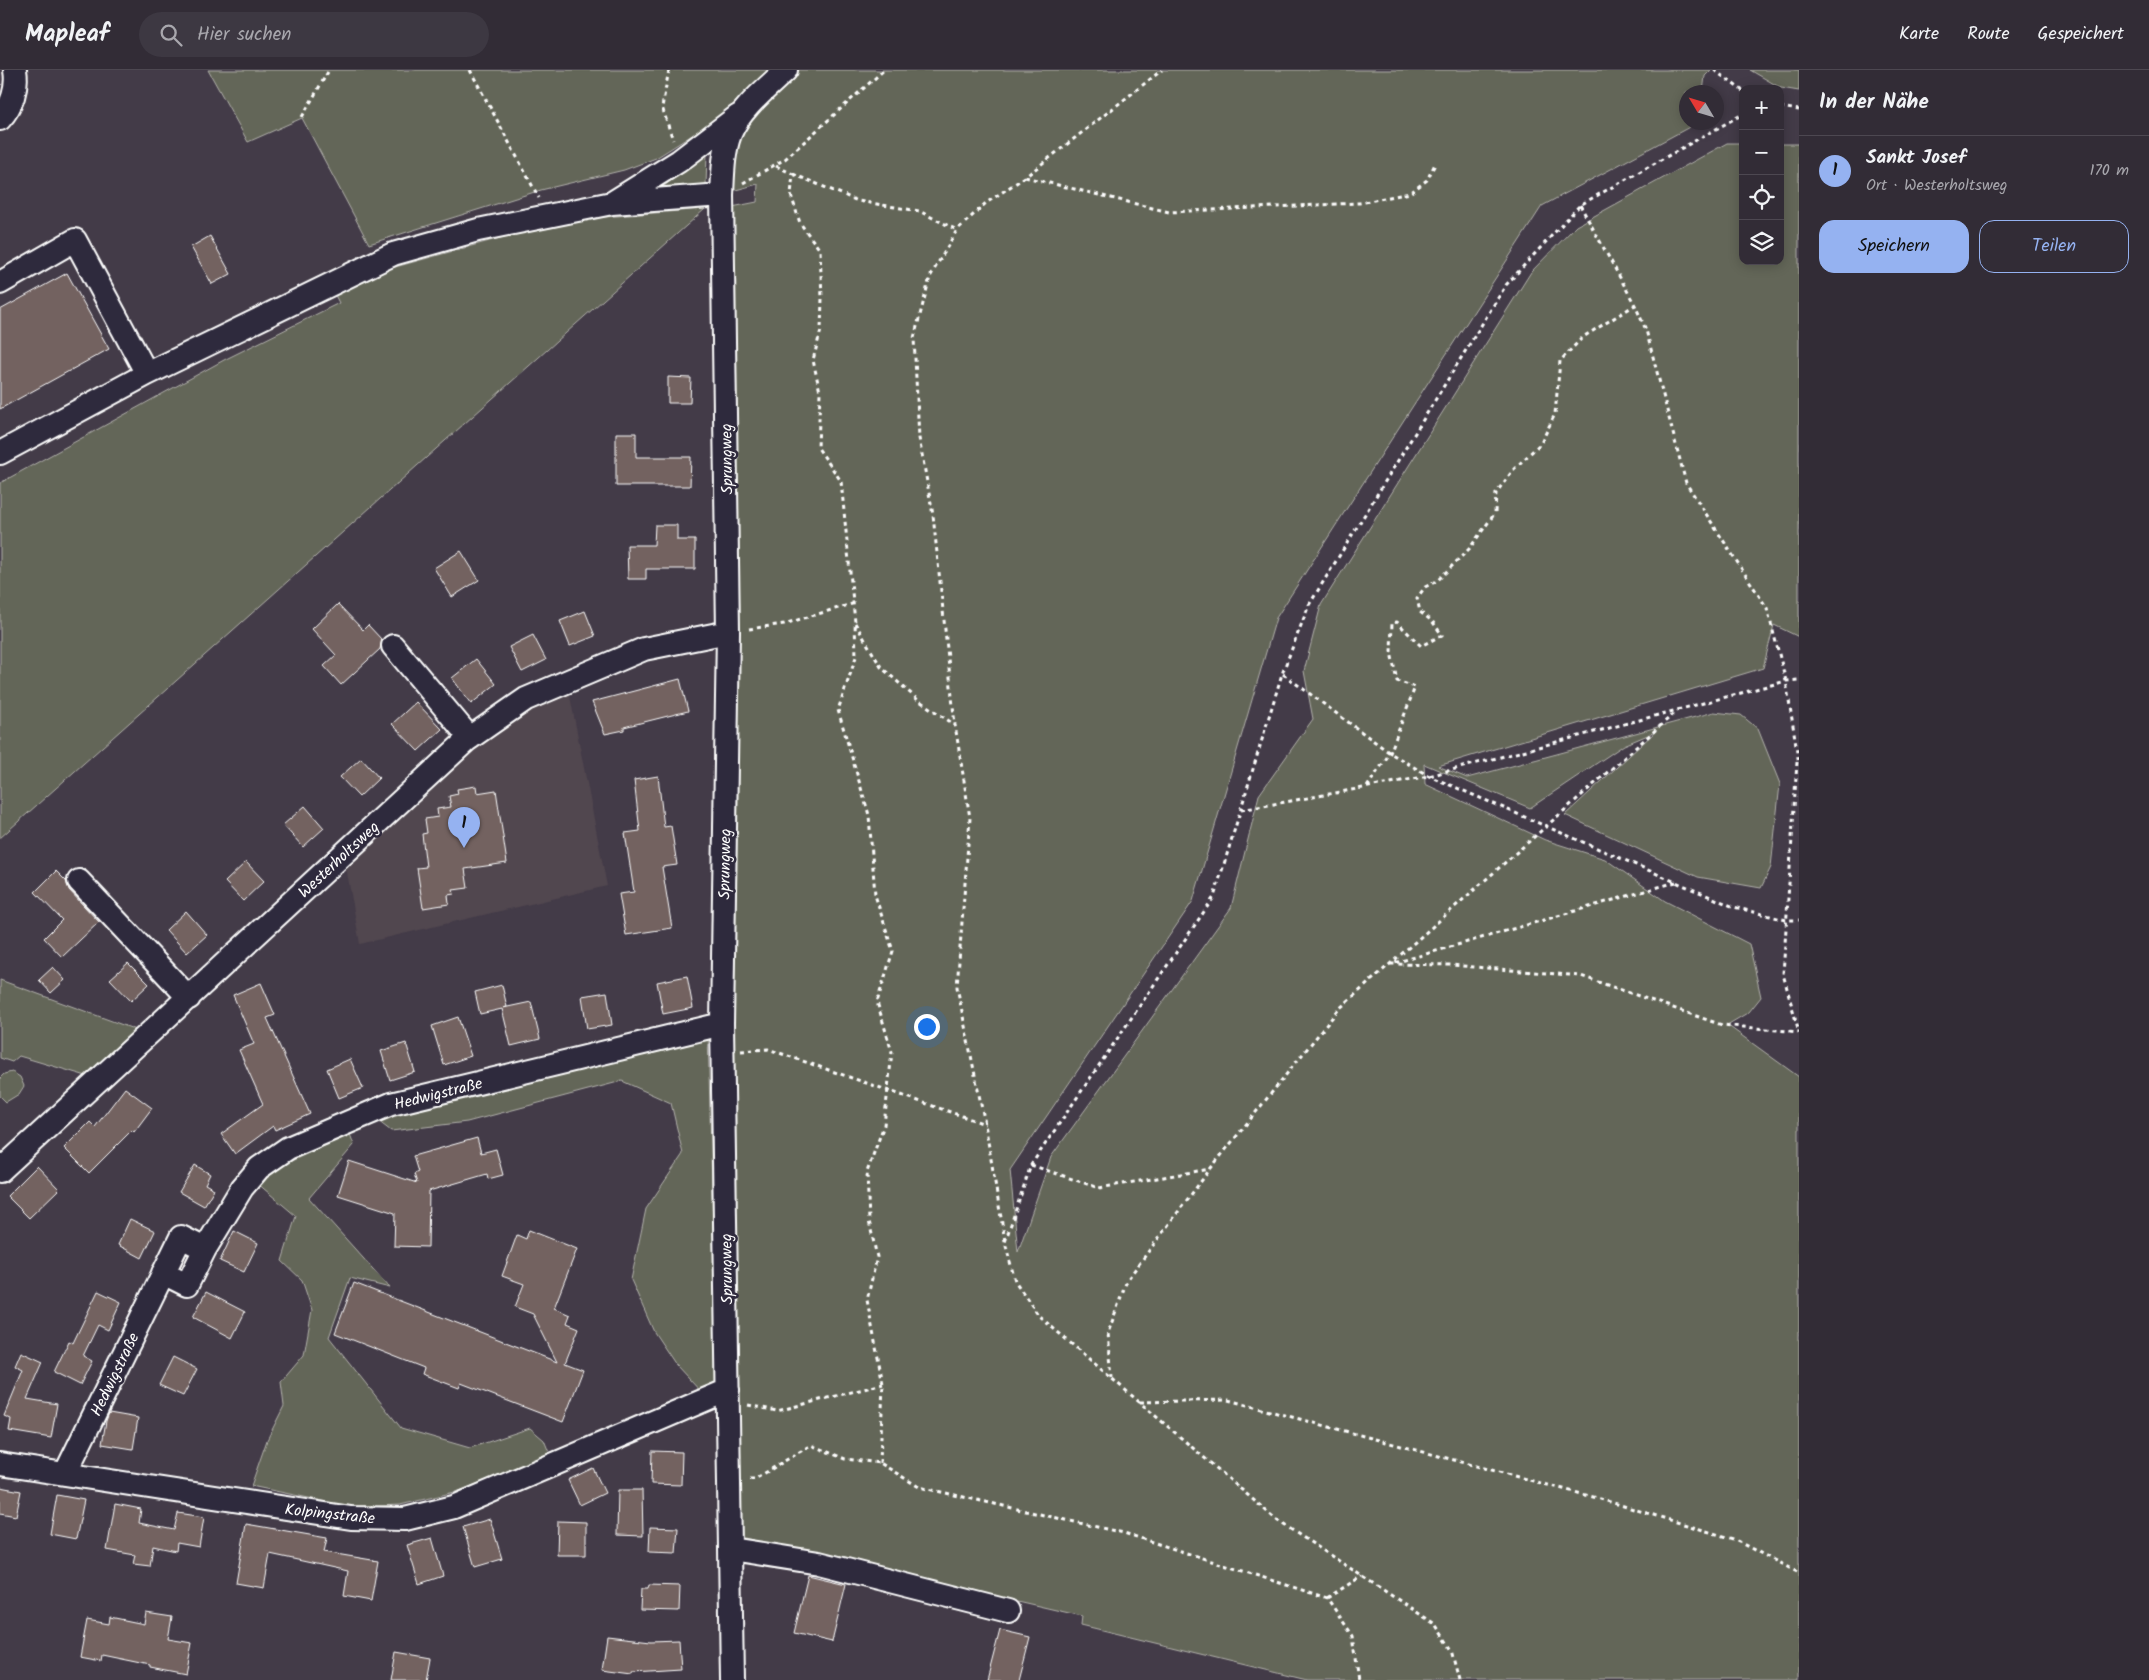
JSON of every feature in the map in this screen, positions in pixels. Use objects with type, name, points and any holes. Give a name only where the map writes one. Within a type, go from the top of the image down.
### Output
[{"type":"street","points":[[0,119],[9,109],[17,81],[15,70]]},
{"type":"street","name":"Sprungweg","points":[[732,1680],[722,1024],[728,632],[722,191],[725,154],[731,132],[744,112],[786,70]]},
{"type":"street","points":[[612,202],[679,161],[744,112]]},
{"type":"street","points":[[0,453],[146,374],[393,254],[478,230],[548,214],[612,202],[722,191]]},
{"type":"street","points":[[0,283],[76,240],[146,374]]},
{"type":"street","name":"Westerholtsweg","points":[[0,1171],[470,738],[526,700],[635,653],[728,632]]},
{"type":"street","points":[[393,646],[470,738]]},
{"type":"street","points":[[79,881],[189,998]]},
{"type":"street","name":"Hedwigstraße","points":[[65,1474],[180,1237],[205,1249],[242,1188],[259,1168],[288,1148],[391,1104],[722,1024]]},
{"type":"street","name":"Kolpingstraße","points":[[0,1464],[351,1518],[405,1519],[454,1507],[728,1398]]},
{"type":"street","points":[[731,1549],[819,1563],[1008,1611]]},
{"type":"path","points":[[302,118],[329,70]]},
{"type":"path","points":[[470,70],[548,214]]},
{"type":"path","points":[[669,70],[662,107],[679,161]]},
{"type":"path","points":[[722,191],[739,186],[776,166],[884,70]]},
{"type":"path","points":[[1162,70],[1025,177],[986,203],[957,230],[930,277],[914,338],[919,438],[933,515],[955,725],[970,818],[957,987],[985,1124],[1005,1242],[1015,1281],[1039,1316],[1278,1521],[1435,1624],[1452,1650],[1460,1680]]},
{"type":"path","points":[[1714,70],[1739,88]]},
{"type":"path","points":[[1784,108],[1799,110]]},
{"type":"path","points":[[1005,1242],[1031,1165],[1214,896],[1282,674],[1309,605],[1506,285],[1580,205],[1739,116]]},
{"type":"path","points":[[1025,177],[1169,212],[1359,202],[1402,195],[1410,193],[1427,180],[1435,164]]},
{"type":"path","points":[[776,166],[858,201],[919,211],[957,230]]},
{"type":"path","points":[[793,174],[791,195],[800,223],[820,250],[821,330],[813,360],[820,392],[818,448],[841,481],[855,622],[856,657],[838,710],[869,814],[875,895],[893,951],[877,1002],[892,1052],[884,1125],[866,1172],[869,1221],[877,1257],[867,1300],[883,1384],[880,1463]]},
{"type":"path","points":[[1391,964],[1451,965],[1581,976],[1722,1025],[1799,1032],[1783,974],[1798,762],[1786,681],[1767,608],[1686,483],[1646,330],[1635,305],[1580,205]]},
{"type":"path","points":[[1367,787],[1390,753],[1415,687],[1397,681],[1391,652],[1392,623],[1397,622],[1421,646],[1442,635],[1432,621],[1420,612],[1417,598],[1425,587],[1437,581],[1470,549],[1495,513],[1496,493],[1514,469],[1541,443],[1555,414],[1560,361],[1583,337],[1635,305]]},
{"type":"path","points":[[728,632],[784,624],[852,604]]},
{"type":"path","points":[[855,622],[881,667],[918,700],[955,725]]},
{"type":"path","points":[[1282,674],[1390,753],[1430,776],[1734,907],[1786,920],[1799,920]]},
{"type":"path","points":[[1241,810],[1430,776],[1786,681],[1799,680]]},
{"type":"path","points":[[1112,1379],[1108,1333],[1127,1280],[1211,1168],[1339,1008],[1677,710]]},
{"type":"path","points":[[1391,964],[1676,882]]},
{"type":"path","points":[[723,1053],[768,1049],[985,1124]]},
{"type":"path","points":[[1031,1165],[1099,1188],[1211,1168]]},
{"type":"path","points":[[728,1398],[777,1412],[883,1384]]},
{"type":"path","points":[[1140,1402],[1228,1400],[1606,1500],[1733,1539],[1799,1573]]},
{"type":"path","points":[[728,1481],[755,1479],[811,1446],[844,1459],[880,1463],[920,1487],[1124,1533],[1327,1598],[1353,1636],[1359,1680]]},
{"type":"path","points":[[1327,1598],[1362,1576]]},
{"type":"shaded area","points":[[569,691],[607,886],[360,944],[345,861],[510,719]]},
{"type":"green space","points":[[208,70],[768,70],[719,118],[656,158],[624,170],[541,190],[369,244],[302,118],[248,142]]},
{"type":"green space","points":[[795,70],[1711,70],[1705,76],[1704,85],[1679,85],[1679,130],[1684,130],[1542,206],[1276,618],[1193,901],[1010,1170],[1018,1252],[1051,1157],[1231,908],[1259,795],[1313,719],[1304,671],[1321,605],[1531,272],[1576,226],[1727,143],[1739,143],[1739,265],[1784,265],[1784,144],[1799,144],[1799,637],[1774,625],[1763,668],[1438,766],[1467,778],[1714,712],[1741,715],[1758,729],[1780,784],[1771,867],[1761,888],[1698,877],[1565,815],[1655,732],[1624,745],[1530,808],[1424,764],[1425,784],[1545,840],[1605,859],[1665,901],[1749,944],[1761,997],[1749,1012],[1727,1025],[1799,1077],[1799,1680],[1307,1680],[1081,1625],[1082,1616],[740,1537],[729,1058],[732,207],[757,202],[758,184],[732,191],[736,134]]},
{"type":"green space","points":[[1750,70],[1799,70],[1799,91],[1784,88],[1784,85],[1776,85]]},
{"type":"green space","points":[[707,152],[706,187],[663,187]]},
{"type":"green space","points":[[705,209],[0,838],[0,483],[224,360],[339,303],[330,285],[551,224],[604,217]]},
{"type":"green space","points":[[0,980],[150,1035],[100,1080],[19,1056],[12,1062],[0,1058]]},
{"type":"green space","points":[[708,1033],[717,1387],[702,1393],[676,1365],[654,1332],[631,1280],[646,1209],[683,1154],[671,1103],[622,1081],[467,1122],[391,1131],[378,1121],[411,1106]]},
{"type":"green space","points":[[12,1072],[20,1077],[24,1086],[19,1094],[6,1102],[0,1096],[0,1078],[4,1074]]},
{"type":"green space","points":[[350,1134],[354,1145],[309,1198],[390,1288],[350,1278],[329,1337],[401,1428],[470,1448],[530,1428],[544,1440],[550,1455],[459,1491],[400,1505],[352,1507],[251,1486],[267,1440],[284,1406],[281,1382],[304,1355],[312,1310],[302,1280],[282,1261],[296,1216],[257,1183],[276,1168]]},
{"type":"building","points":[[210,236],[231,274],[212,284],[191,247]]},
{"type":"building","points":[[67,273],[109,349],[0,409],[0,310]]},
{"type":"building","points":[[668,377],[691,378],[690,403],[668,403]]},
{"type":"building","points":[[616,433],[636,433],[636,457],[691,457],[690,486],[616,486]]},
{"type":"building","points":[[655,525],[677,525],[677,540],[695,540],[695,569],[646,569],[646,579],[628,579],[627,545],[654,545]]},
{"type":"building","points":[[461,551],[479,580],[452,597],[434,568]]},
{"type":"building","points":[[338,604],[363,630],[368,625],[382,640],[380,649],[341,685],[324,666],[336,655],[312,629]]},
{"type":"building","points":[[585,611],[595,636],[570,646],[560,621]]},
{"type":"building","points":[[533,635],[546,660],[522,672],[509,647]]},
{"type":"building","points":[[476,659],[496,684],[471,704],[452,678]]},
{"type":"building","points":[[680,679],[688,711],[624,727],[624,730],[605,734],[592,702]]},
{"type":"building","points":[[416,702],[442,729],[418,751],[392,724]]},
{"type":"building","points":[[361,758],[379,778],[359,797],[340,777]]},
{"type":"building","points":[[658,776],[664,827],[671,826],[677,865],[662,867],[672,928],[626,935],[619,894],[634,892],[625,833],[640,831],[634,780]]},
{"type":"building","points":[[476,786],[477,793],[496,790],[507,863],[465,869],[468,888],[453,890],[454,894],[448,895],[449,904],[423,908],[417,868],[426,867],[422,834],[427,833],[425,819],[438,817],[437,809],[451,807],[449,796],[458,794],[457,789]]},
{"type":"building","points":[[305,806],[324,828],[303,847],[283,825]]},
{"type":"building","points":[[246,862],[264,881],[243,901],[225,882]]},
{"type":"building","points":[[56,871],[66,881],[69,890],[99,922],[62,957],[44,938],[62,920],[35,892]]},
{"type":"building","points":[[186,911],[207,935],[187,953],[166,930]]},
{"type":"building","points":[[128,963],[149,984],[131,1001],[110,979]]},
{"type":"building","points":[[53,967],[65,980],[51,993],[39,980]]},
{"type":"building","points":[[687,976],[693,1008],[663,1014],[657,982]]},
{"type":"building","points":[[261,983],[275,1015],[267,1018],[310,1114],[275,1130],[273,1126],[235,1154],[221,1134],[263,1104],[239,1050],[254,1044],[233,995]]},
{"type":"building","points":[[502,985],[507,1007],[503,1008],[531,1002],[540,1039],[511,1046],[502,1009],[480,1014],[475,992]]},
{"type":"building","points":[[607,992],[612,1025],[587,1029],[582,996]]},
{"type":"building","points":[[458,1017],[471,1056],[444,1065],[432,1026]]},
{"type":"building","points":[[406,1043],[415,1072],[390,1080],[381,1051]]},
{"type":"building","points":[[350,1059],[363,1088],[339,1098],[327,1069]]},
{"type":"building","points":[[125,1088],[152,1108],[134,1132],[132,1130],[89,1173],[64,1148],[90,1122],[95,1127]]},
{"type":"building","points":[[477,1138],[481,1153],[496,1149],[503,1175],[488,1179],[487,1174],[429,1191],[428,1247],[394,1246],[395,1213],[338,1195],[349,1161],[417,1183],[414,1174],[418,1172],[413,1156]]},
{"type":"building","points":[[195,1165],[210,1174],[205,1184],[214,1189],[204,1206],[179,1192]]},
{"type":"building","points":[[37,1166],[59,1189],[29,1218],[7,1196]]},
{"type":"building","points":[[130,1219],[155,1231],[142,1258],[118,1245]]},
{"type":"building","points":[[529,1230],[577,1249],[554,1308],[570,1315],[567,1323],[579,1328],[565,1363],[583,1370],[563,1422],[461,1383],[459,1388],[422,1374],[424,1368],[335,1333],[354,1283],[557,1362],[533,1314],[515,1307],[524,1284],[502,1276],[517,1235],[526,1239]]},
{"type":"building","points":[[234,1231],[258,1243],[244,1272],[220,1261]]},
{"type":"building","points":[[98,1291],[121,1302],[108,1330],[98,1325],[83,1356],[92,1361],[80,1385],[54,1372],[69,1341],[73,1343]]},
{"type":"building","points":[[206,1292],[245,1312],[232,1338],[193,1317]]},
{"type":"building","points":[[21,1352],[43,1362],[27,1399],[57,1404],[51,1438],[9,1431],[11,1419],[4,1416],[23,1370],[15,1366]]},
{"type":"building","points":[[173,1357],[197,1369],[183,1396],[159,1385]]},
{"type":"building","points":[[109,1413],[138,1418],[133,1449],[102,1444]]},
{"type":"building","points":[[652,1451],[682,1452],[681,1485],[651,1484]]},
{"type":"building","points":[[593,1468],[605,1493],[580,1505],[568,1480]]},
{"type":"building","points":[[0,1487],[21,1491],[16,1516],[0,1513]]},
{"type":"building","points":[[618,1490],[642,1490],[643,1536],[617,1535]]},
{"type":"building","points":[[57,1495],[84,1500],[76,1539],[50,1534]]},
{"type":"building","points":[[115,1504],[141,1509],[139,1523],[174,1530],[178,1513],[204,1517],[199,1547],[177,1543],[176,1551],[153,1546],[150,1566],[133,1564],[135,1555],[107,1550]]},
{"type":"building","points":[[490,1519],[502,1559],[475,1567],[463,1527]]},
{"type":"building","points":[[558,1521],[586,1522],[586,1555],[557,1555]]},
{"type":"building","points":[[246,1524],[327,1538],[324,1552],[378,1561],[371,1601],[344,1596],[348,1571],[270,1554],[264,1588],[236,1583]]},
{"type":"building","points":[[650,1527],[678,1528],[676,1553],[649,1552]]},
{"type":"building","points":[[432,1538],[443,1576],[419,1584],[407,1545]]},
{"type":"building","points":[[808,1575],[846,1584],[832,1642],[794,1633]]},
{"type":"building","points":[[649,1585],[680,1586],[679,1611],[640,1610],[641,1589],[648,1589]]},
{"type":"building","points":[[146,1613],[172,1617],[168,1639],[192,1643],[186,1674],[102,1655],[101,1661],[80,1657],[87,1620],[109,1624],[110,1617],[144,1624]]},
{"type":"building","points":[[1000,1630],[1030,1637],[1019,1680],[987,1680]]},
{"type":"building","points":[[607,1636],[651,1641],[679,1640],[681,1669],[633,1672],[633,1674],[602,1670]]},
{"type":"building","points":[[396,1652],[430,1658],[426,1680],[391,1680]]},
{"type":"place","name":"Sankt Josef","points":[[464,848]]}]
